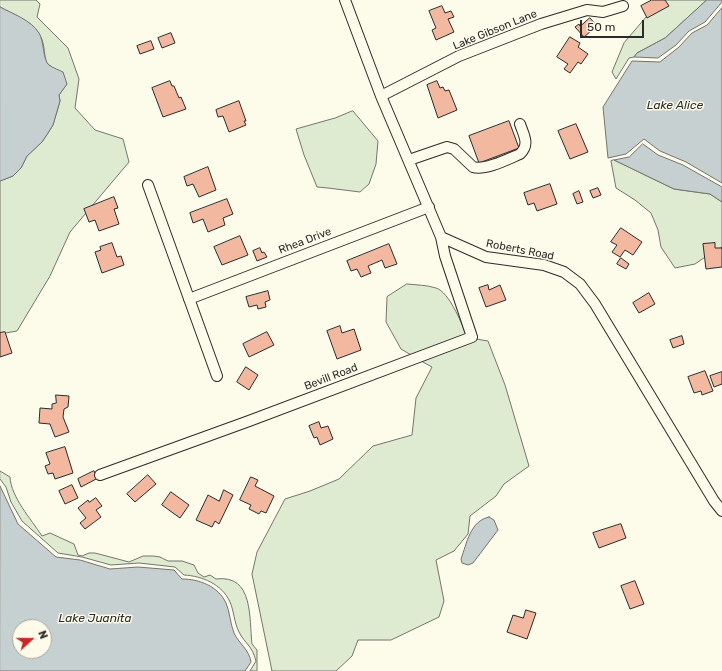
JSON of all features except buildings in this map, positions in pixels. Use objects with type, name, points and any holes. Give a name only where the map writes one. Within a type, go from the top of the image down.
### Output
[{"type":"street","points":[[345,0],[381,96],[441,237]]},
{"type":"street","name":"Lake Gibson Lane","points":[[381,96],[459,56],[540,24],[587,10],[603,12],[623,6]]},
{"type":"street","points":[[409,160],[447,147],[454,149],[473,167],[485,167],[520,154],[523,151],[526,140],[520,124]]},
{"type":"street","points":[[148,185],[217,376]]},
{"type":"street","name":"Rhea Drive","points":[[189,299],[429,207]]},
{"type":"street","name":"Bevill Road","points":[[100,474],[249,421],[472,337],[445,256],[441,237]]},
{"type":"street","name":"Roberts Road","points":[[441,237],[486,257],[544,265],[564,272],[580,284],[595,304],[714,501],[722,511]]},
{"type":"green space","points":[[0,0],[36,0],[40,4],[37,17],[68,48],[79,79],[75,108],[95,130],[123,139],[129,162],[70,232],[50,276],[17,331],[0,334],[0,181],[13,176],[21,168],[27,156],[42,142],[53,125],[60,101],[59,95],[67,84],[51,66],[48,65],[43,43],[36,30],[26,21],[0,7]]},
{"type":"green space","points":[[661,0],[707,0],[665,38],[637,53],[634,57],[629,58],[616,79],[612,72],[624,43]]},
{"type":"green space","points":[[353,111],[378,141],[376,164],[369,184],[360,192],[317,187],[304,155],[296,129],[335,118]]},
{"type":"green space","points":[[614,160],[674,189],[710,194],[722,202],[722,247],[695,264],[675,268],[661,247],[658,230],[651,213],[635,200],[616,188],[611,161]]},
{"type":"green space","points":[[407,284],[429,286],[441,291],[450,301],[466,334],[411,355],[401,349],[386,322],[387,297]]},
{"type":"green space","points":[[476,339],[488,341],[505,385],[529,466],[504,484],[496,496],[470,516],[468,534],[454,551],[436,560],[444,601],[439,617],[391,640],[358,640],[352,656],[336,671],[272,671],[252,574],[257,552],[285,499],[339,479],[373,446],[412,435],[416,398],[432,367],[421,361]]},
{"type":"green space","points":[[0,471],[10,477],[11,485],[18,500],[42,536],[50,533],[74,544],[78,555],[82,556],[89,553],[95,553],[129,562],[143,556],[160,557],[168,561],[182,561],[194,565],[198,573],[204,577],[210,575],[216,579],[228,579],[237,584],[243,591],[247,600],[252,644],[257,650],[257,671],[250,671],[256,661],[250,648],[239,632],[230,602],[222,590],[217,586],[198,577],[184,575],[175,567],[139,563],[111,565],[82,557],[58,553],[22,521],[11,502],[6,487],[0,479]]},
{"type":"water","points":[[707,0],[722,0],[722,2],[705,22],[689,31],[676,45],[658,58],[634,57],[637,53],[665,38]]},
{"type":"water","points":[[0,7],[36,28],[41,37],[47,63],[63,72],[67,84],[59,95],[60,101],[53,125],[42,142],[27,156],[21,168],[13,176],[0,181]]},
{"type":"water","name":"Lake Alice","points":[[722,8],[722,183],[686,162],[660,151],[644,139],[626,154],[608,158],[603,107],[632,61],[660,62],[679,47],[692,33],[707,25]]},
{"type":"water","points":[[643,144],[658,155],[683,165],[722,187],[722,202],[710,194],[674,189],[614,160],[629,157]]},
{"type":"water","name":"Lake Juanita","points":[[0,486],[18,524],[56,557],[80,560],[110,569],[138,567],[174,570],[182,579],[195,580],[213,588],[223,597],[234,633],[250,657],[251,662],[245,671],[0,671]]},
{"type":"water","points":[[489,517],[494,520],[498,530],[473,563],[468,565],[462,563],[461,559],[467,540],[473,528],[477,523]]}]
